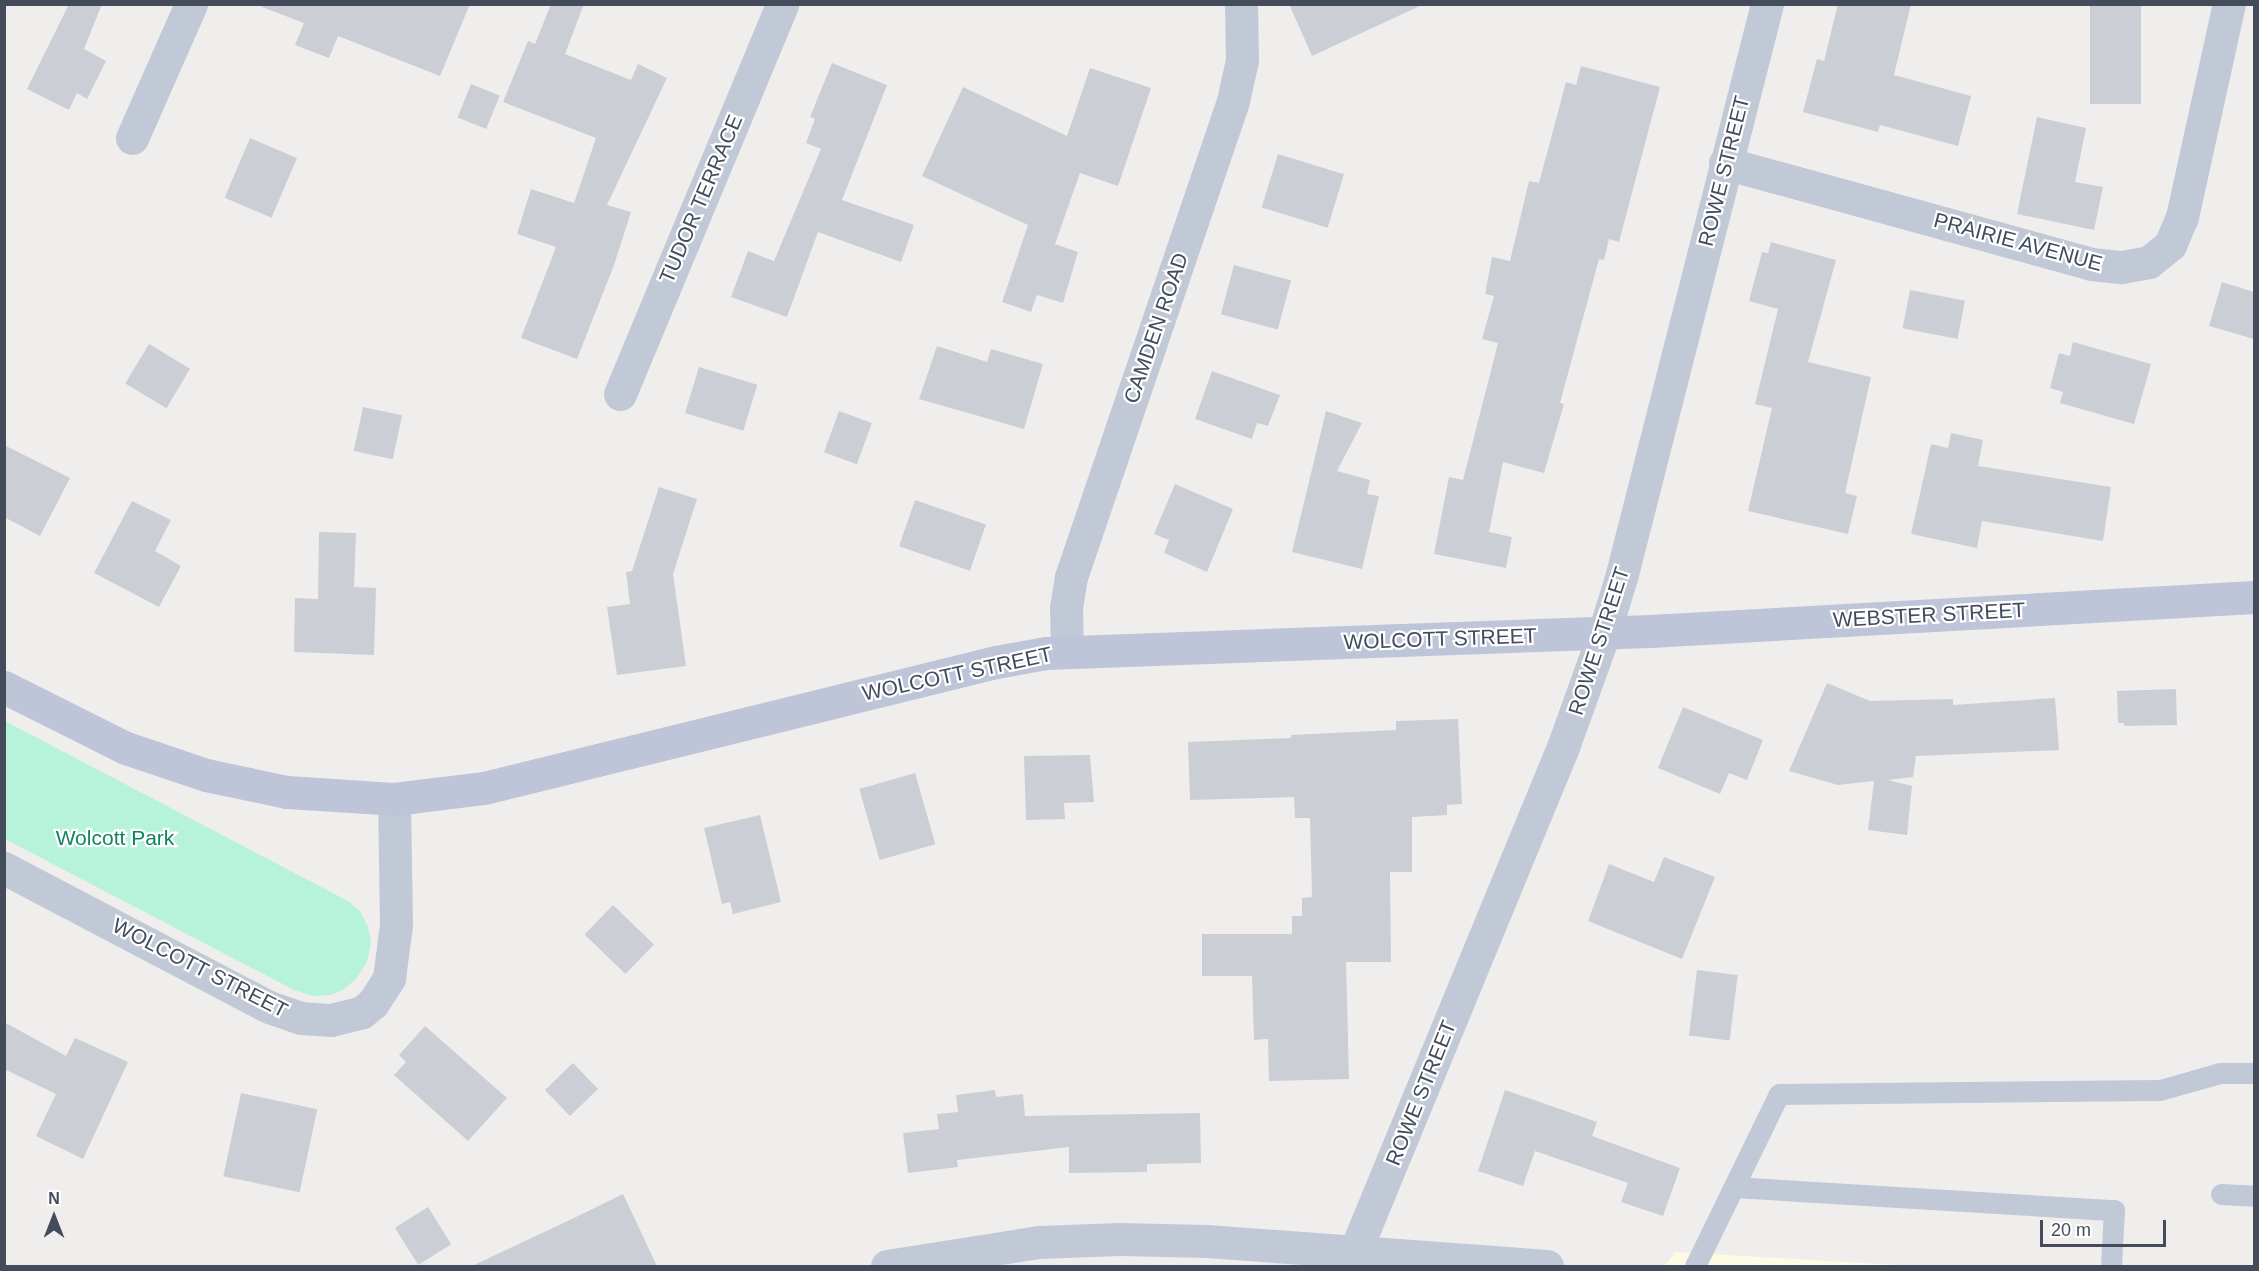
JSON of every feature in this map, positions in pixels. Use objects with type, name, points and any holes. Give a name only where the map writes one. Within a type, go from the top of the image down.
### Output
[{"type":"street","points":[[132,138],[191,4]]},
{"type":"street","name":"TUDOR TERRACE","points":[[620,394],[782,4]]},
{"type":"street","name":"CAMDEN ROAD","points":[[1067,651],[1066,608],[1071,577],[1233,101],[1243,50],[1241,4]]},
{"type":"street","name":"ROWE STREET","points":[[1352,1259],[1563,747],[1604,633],[1622,574],[1767,4]]},
{"type":"street","name":"PRAIRIE AVENUE","points":[[1725,163],[2091,264],[2121,267],[2149,262],[2170,245],[2182,217],[2229,4]]},
{"type":"street","name":"WEBSTER STREET","points":[[1604,633],[2254,597]]},
{"type":"street","name":"WOLCOTT STREET","points":[[4,687],[126,748],[206,775],[287,792],[394,799],[484,788],[996,662],[1067,651],[1604,633]]},
{"type":"street","name":"WOLCOTT STREET","points":[[4,867],[269,1007],[301,1018],[332,1020],[362,1012],[373,1002],[389,978],[395,934],[394,799]]},
{"type":"street","points":[[887,1266],[998,1247],[1109,1239],[1208,1241],[1352,1259],[1547,1266]]},
{"type":"lane","points":[[1695,1266],[1779,1094],[2160,1090],[2220,1073],[2254,1073]]},
{"type":"lane","points":[[1734,1187],[2114,1210],[2111,1266]]},
{"type":"lane","points":[[2221,1194],[2254,1196]]},
{"type":"shaded area","points":[[1675,1252],[1912,1266],[1665,1266]]},
{"type":"green space","name":"Wolcott Park","points":[[5,721],[348,901],[360,911],[368,927],[371,942],[367,962],[356,979],[343,990],[330,995],[313,996],[294,990],[5,839]]},
{"type":"building","points":[[69,4],[102,4],[84,49],[106,61],[87,99],[77,93],[69,110],[27,89]]},
{"type":"building","points":[[263,4],[470,4],[440,76],[338,36],[329,58],[295,45],[304,23],[262,7]]},
{"type":"building","points":[[551,4],[584,4],[565,54],[631,80],[638,64],[667,78],[607,205],[631,212],[614,265],[577,359],[521,338],[556,247],[517,234],[531,189],[574,203],[596,138],[503,102],[528,41],[535,44]]},
{"type":"building","points":[[1289,4],[1424,4],[1312,56]]},
{"type":"building","points":[[1838,4],[1911,4],[1894,75],[1971,96],[1958,146],[1880,125],[1878,132],[1803,112],[1817,59],[1824,61]]},
{"type":"building","points":[[2090,4],[2141,4],[2141,104],[2090,104]]},
{"type":"building","points":[[832,63],[887,85],[842,200],[914,225],[901,262],[818,232],[787,317],[731,297],[748,251],[774,261],[821,149],[806,143],[815,119],[810,117]]},
{"type":"building","points":[[1581,66],[1660,87],[1619,242],[1609,239],[1604,260],[1599,259],[1560,403],[1564,404],[1544,473],[1503,462],[1489,532],[1512,537],[1506,568],[1434,554],[1449,477],[1463,480],[1498,343],[1482,339],[1494,296],[1485,294],[1492,257],[1510,261],[1529,181],[1539,183],[1566,82],[1576,85]]},
{"type":"building","points":[[1090,68],[1151,88],[1118,186],[1080,173],[1055,244],[1078,252],[1063,303],[1037,295],[1031,312],[1002,302],[1028,225],[922,176],[963,87],[1067,136]]},
{"type":"building","points":[[471,84],[500,96],[486,129],[458,117]]},
{"type":"building","points":[[2037,117],[2086,128],[2075,182],[2103,187],[2094,230],[2017,214]]},
{"type":"building","points":[[250,138],[297,158],[272,218],[225,198]]},
{"type":"building","points":[[1278,154],[1344,174],[1328,228],[1262,208]]},
{"type":"building","points":[[1771,242],[1836,260],[1808,362],[1871,377],[1845,493],[1857,496],[1848,534],[1748,511],[1772,408],[1755,404],[1778,309],[1749,301],[1762,252],[1768,253]]},
{"type":"building","points":[[1234,265],[1291,280],[1278,330],[1221,314]]},
{"type":"building","points":[[2222,282],[2254,292],[2254,339],[2209,326]]},
{"type":"building","points":[[1910,290],[1965,301],[1958,339],[1903,328]]},
{"type":"building","points":[[2073,342],[2151,364],[2134,424],[2060,403],[2063,392],[2050,388],[2059,353],[2070,356]]},
{"type":"building","points":[[149,344],[190,369],[166,408],[125,383]]},
{"type":"building","points":[[937,346],[987,362],[991,349],[1043,364],[1024,429],[919,399]]},
{"type":"building","points":[[699,367],[757,385],[743,431],[685,413]]},
{"type":"building","points":[[1212,371],[1280,395],[1268,426],[1257,423],[1252,439],[1195,419]]},
{"type":"building","points":[[363,407],[402,415],[393,459],[354,451]]},
{"type":"building","points":[[839,411],[872,423],[857,464],[824,452]]},
{"type":"building","points":[[1326,411],[1362,423],[1337,471],[1370,480],[1367,494],[1379,496],[1362,569],[1292,552]]},
{"type":"building","points":[[1951,433],[1983,440],[1978,466],[2111,487],[2103,541],[1982,521],[1977,548],[1911,534],[1931,444],[1948,448]]},
{"type":"building","points":[[4,445],[70,478],[40,536],[4,517]]},
{"type":"building","points":[[1175,484],[1233,509],[1207,572],[1164,553],[1169,540],[1154,534]]},
{"type":"building","points":[[659,487],[697,499],[673,574],[686,666],[617,675],[607,607],[630,604],[626,572],[632,571]]},
{"type":"building","points":[[915,500],[986,524],[970,571],[899,546]]},
{"type":"building","points":[[132,501],[171,520],[155,551],[181,566],[159,607],[94,573]]},
{"type":"building","points":[[319,532],[356,533],[354,587],[376,588],[374,655],[294,652],[295,598],[318,599]]},
{"type":"building","points":[[1827,683],[1870,701],[1953,699],[1953,705],[2055,698],[2059,750],[1916,756],[1913,777],[1888,780],[1912,786],[1907,835],[1868,830],[1874,781],[1838,785],[1789,771]]},
{"type":"building","points":[[2176,689],[2177,725],[2124,726],[2124,723],[2118,723],[2117,691]]},
{"type":"building","points":[[1683,707],[1763,740],[1747,780],[1729,773],[1720,794],[1658,768]]},
{"type":"building","points":[[1458,719],[1462,804],[1447,805],[1447,815],[1412,817],[1412,872],[1390,872],[1391,962],[1346,962],[1349,1079],[1269,1081],[1268,1039],[1254,1040],[1252,976],[1202,976],[1202,934],[1292,934],[1292,916],[1302,916],[1302,898],[1312,897],[1310,818],[1295,818],[1294,797],[1190,800],[1188,742],[1291,738],[1291,735],[1396,730],[1396,721]]},
{"type":"building","points":[[1090,755],[1094,802],[1064,803],[1065,819],[1026,820],[1024,756]]},
{"type":"building","points":[[915,773],[935,844],[880,860],[859,789]]},
{"type":"building","points":[[760,815],[781,902],[733,914],[730,902],[722,904],[704,828]]},
{"type":"building","points":[[1664,857],[1715,877],[1682,959],[1588,921],[1609,864],[1654,882]]},
{"type":"building","points":[[613,905],[654,945],[626,974],[585,934]]},
{"type":"building","points":[[1697,970],[1738,975],[1730,1041],[1689,1036]]},
{"type":"building","points":[[4,1022],[66,1056],[75,1038],[128,1062],[83,1159],[36,1136],[56,1094],[4,1069]]},
{"type":"building","points":[[425,1026],[507,1098],[468,1141],[394,1075],[406,1062],[399,1055]]},
{"type":"building","points":[[573,1063],[598,1089],[570,1116],[545,1090]]},
{"type":"building","points":[[995,1090],[996,1097],[1023,1094],[1025,1116],[1200,1113],[1201,1163],[1147,1164],[1147,1172],[1069,1173],[1069,1147],[957,1160],[958,1167],[908,1173],[903,1133],[939,1129],[937,1114],[958,1112],[956,1095]]},
{"type":"building","points":[[1505,1090],[1597,1122],[1592,1136],[1680,1168],[1663,1216],[1621,1202],[1628,1183],[1535,1151],[1523,1186],[1478,1171]]},
{"type":"building","points":[[241,1093],[317,1109],[300,1192],[223,1176]]},
{"type":"building","points":[[623,1194],[657,1266],[472,1266],[576,1217]]},
{"type":"building","points":[[428,1207],[451,1244],[418,1265],[395,1228]]}]
